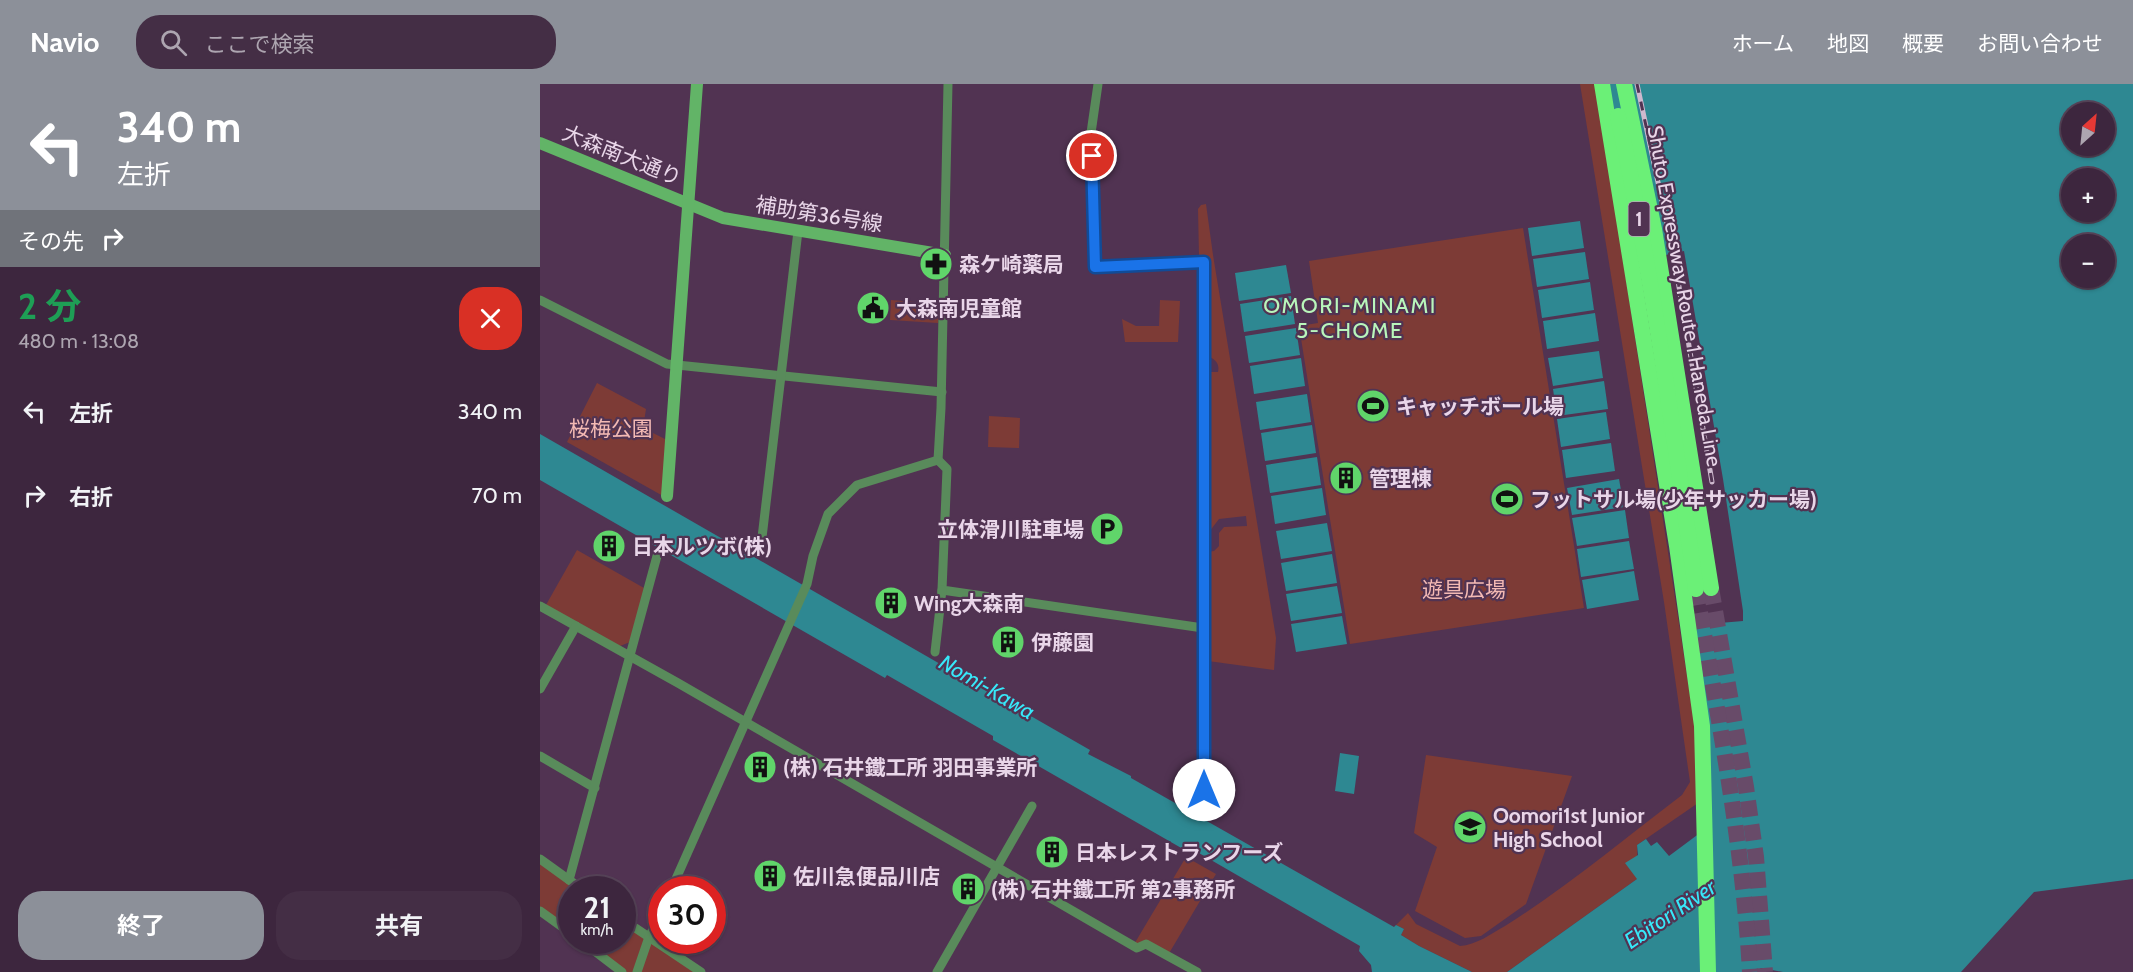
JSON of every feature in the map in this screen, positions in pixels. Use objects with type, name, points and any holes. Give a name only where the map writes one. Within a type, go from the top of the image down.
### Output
[{"type":"highway","points":[[1602,84],[1676,537],[1702,726],[1708,972]]},
{"type":"highway","name":"Shuto Expressway Route 1 Haneda Line","points":[[1611,84],[1668,355]]},
{"type":"highway","name":"Shuto Expressway Route 1 Haneda Line","points":[[1624,84],[1643,173],[1704,588]]},
{"type":"street","points":[[667,496],[697,84]]},
{"type":"street","points":[[935,652],[942,590],[947,469],[938,460],[942,392],[948,84]]},
{"type":"street","points":[[1098,84],[1091,133],[1095,267],[1204,262],[1204,805]]},
{"type":"street","name":"大森南大通り","points":[[540,143],[689,202]]},
{"type":"street","name":"補助第36号線","points":[[689,202],[723,218],[945,255]]},
{"type":"street","points":[[761,546],[798,231]]},
{"type":"street","points":[[540,300],[659,360],[678,366],[942,392]]},
{"type":"street","points":[[677,876],[807,584],[813,556],[828,514],[857,485],[938,460]]},
{"type":"street","points":[[570,876],[657,556]]},
{"type":"street","points":[[942,590],[1203,628]]},
{"type":"street","points":[[540,606],[1137,948],[1146,944],[1197,972]]},
{"type":"street","points":[[540,689],[576,626]]},
{"type":"street","points":[[540,756],[595,788]]},
{"type":"street","points":[[938,972],[1032,806]]},
{"type":"street","points":[[540,859],[565,876]]},
{"type":"street","points":[[540,911],[558,924]]},
{"type":"street","points":[[637,972],[648,942]]},
{"type":"street","points":[[598,954],[622,972]]},
{"type":"street","points":[[674,954],[701,972]]},
{"type":"green space","points":[[1580,84],[1596,84],[1703,780],[1701,801],[1637,845],[1637,879],[1507,972],[1472,972],[1401,935],[1404,929],[1396,925],[1408,913],[1416,924],[1460,946],[1483,939],[1528,911],[1595,862],[1682,795],[1690,782],[1664,602]]},
{"type":"green space","points":[[1206,204],[1276,638],[1274,670],[1208,661],[1208,552],[1214,551],[1219,546],[1219,533],[1224,527],[1247,526],[1246,516],[1219,519],[1209,532],[1207,372],[1218,372],[1218,366],[1212,358],[1207,356],[1206,256],[1199,256],[1198,209],[1201,205]]},
{"type":"green space","name":"遊具広場","points":[[1523,228],[1584,608],[1350,644],[1299,326],[1318,323],[1309,261]]},
{"type":"green space","points":[[891,300],[939,304],[938,323],[890,320]]},
{"type":"green space","points":[[1160,300],[1180,301],[1178,342],[1125,342],[1122,319],[1136,326],[1159,326]]},
{"type":"green space","name":"桜梅公園","points":[[597,383],[646,409],[643,428],[667,440],[663,496],[567,442]]},
{"type":"green space","points":[[989,416],[1020,418],[1019,448],[988,447]]},
{"type":"green space","points":[[577,550],[644,588],[630,642],[620,646],[546,605]]},
{"type":"green space","points":[[1426,755],[1572,776],[1526,904],[1481,936],[1465,938],[1415,911],[1437,847],[1414,833]]},
{"type":"green space","points":[[1186,857],[1216,874],[1168,955],[1147,944],[1133,946]]},
{"type":"green space","points":[[540,863],[558,876],[558,922],[540,907]]},
{"type":"green space","points":[[636,931],[648,939],[648,954],[669,954],[695,972],[627,972],[601,954],[636,954]]},
{"type":"water","name":"Ebitori River","points":[[1596,84],[2133,84],[2133,879],[2034,892],[1961,972],[1783,972],[1761,968],[1757,972],[1507,972],[1637,879],[1625,863],[1638,855],[1637,845],[1646,839],[1651,846],[1657,842],[1669,856],[1712,824],[1696,625],[1743,621],[1743,611],[1684,251],[1624,264]]},
{"type":"water","points":[[1580,221],[1584,248],[1532,256],[1528,228]]},
{"type":"water","points":[[1585,252],[1589,279],[1537,287],[1533,259]]},
{"type":"water","points":[[1286,265],[1291,293],[1239,301],[1235,273]]},
{"type":"water","points":[[1590,282],[1594,310],[1542,318],[1538,290]]},
{"type":"water","points":[[1291,296],[1295,324],[1244,332],[1240,304]]},
{"type":"water","points":[[1595,313],[1599,341],[1547,349],[1543,321]]},
{"type":"water","points":[[1296,328],[1300,355],[1249,363],[1245,336]]},
{"type":"water","points":[[1599,351],[1603,378],[1553,386],[1548,358]]},
{"type":"water","points":[[1301,358],[1305,386],[1254,394],[1250,366]]},
{"type":"water","points":[[1604,381],[1608,409],[1557,416],[1553,389]]},
{"type":"water","points":[[1307,394],[1311,422],[1260,430],[1256,402]]},
{"type":"water","points":[[1606,412],[1610,439],[1561,447],[1557,419]]},
{"type":"water","points":[[1312,425],[1316,453],[1265,461],[1261,433]]},
{"type":"water","points":[[540,434],[1090,750],[1088,754],[1131,776],[1394,927],[1396,925],[1404,929],[1401,935],[1419,946],[1472,972],[1372,972],[1371,965],[1359,951],[1360,946],[1192,849],[1190,853],[993,740],[993,736],[887,675],[885,678],[540,480]]},
{"type":"water","points":[[1611,443],[1615,471],[1566,478],[1562,450]]},
{"type":"water","points":[[1317,457],[1321,485],[1270,493],[1266,465]]},
{"type":"water","points":[[1619,479],[1624,507],[1572,515],[1567,488]]},
{"type":"water","points":[[1322,488],[1326,515],[1275,524],[1271,496]]},
{"type":"water","points":[[1625,510],[1629,538],[1577,546],[1572,518]]},
{"type":"water","points":[[1327,523],[1332,551],[1281,559],[1276,531]]},
{"type":"water","points":[[1629,541],[1634,569],[1581,577],[1577,549]]},
{"type":"water","points":[[1332,554],[1337,583],[1286,591],[1281,563]]},
{"type":"water","points":[[1634,571],[1639,600],[1587,609],[1582,580]]},
{"type":"water","points":[[1337,586],[1342,613],[1291,621],[1286,594]]},
{"type":"water","points":[[1342,616],[1347,644],[1296,652],[1291,624]]},
{"type":"water","points":[[1340,753],[1359,756],[1354,794],[1335,791]]},
{"type":"tunnel","points":[[1711,588],[1756,857],[1765,972]]},
{"type":"tunnel","points":[[1696,589],[1736,828],[1750,972]]},
{"type":"railway","points":[[1637,84],[1674,257],[1712,482]]},
{"type":"place","name":"森ケ崎薬局","points":[[936,264]]},
{"type":"place","name":"大森南児童館","points":[[873,308]]},
{"type":"place","name":"キャッチボール場","points":[[1373,406]]},
{"type":"place","name":"管理棟","points":[[1346,478]]},
{"type":"place","name":"フットサル場(少年サッカー場)","points":[[1507,499]]},
{"type":"place","name":"立体滑川駐車場","points":[[1107,529]]},
{"type":"place","name":"日本ルツボ(株)","points":[[609,546]]},
{"type":"place","name":"Wing大森南","points":[[891,603]]},
{"type":"place","name":"伊藤園","points":[[1008,642]]},
{"type":"place","name":"(株) 石井鐵工所 羽田事業所","points":[[760,767]]},
{"type":"place","name":"Oomori1st Junior High School","points":[[1470,827]]},
{"type":"place","name":"日本レストランフーズ","points":[[1052,852]]},
{"type":"place","name":"佐川急便品川店","points":[[770,876]]},
{"type":"place","name":"(株) 石井鐵工所 第2事務所","points":[[968,889]]},
{"type":"district","name":"OMORI-MINAMI 5-CHOME","points":[[1350,318]]},
{"type":"route","points":[[1092,156],[1095,267],[1204,262],[1204,790]]},
{"type":"water label","name":"Nomi-Kawa","points":[[987,687]]}]
